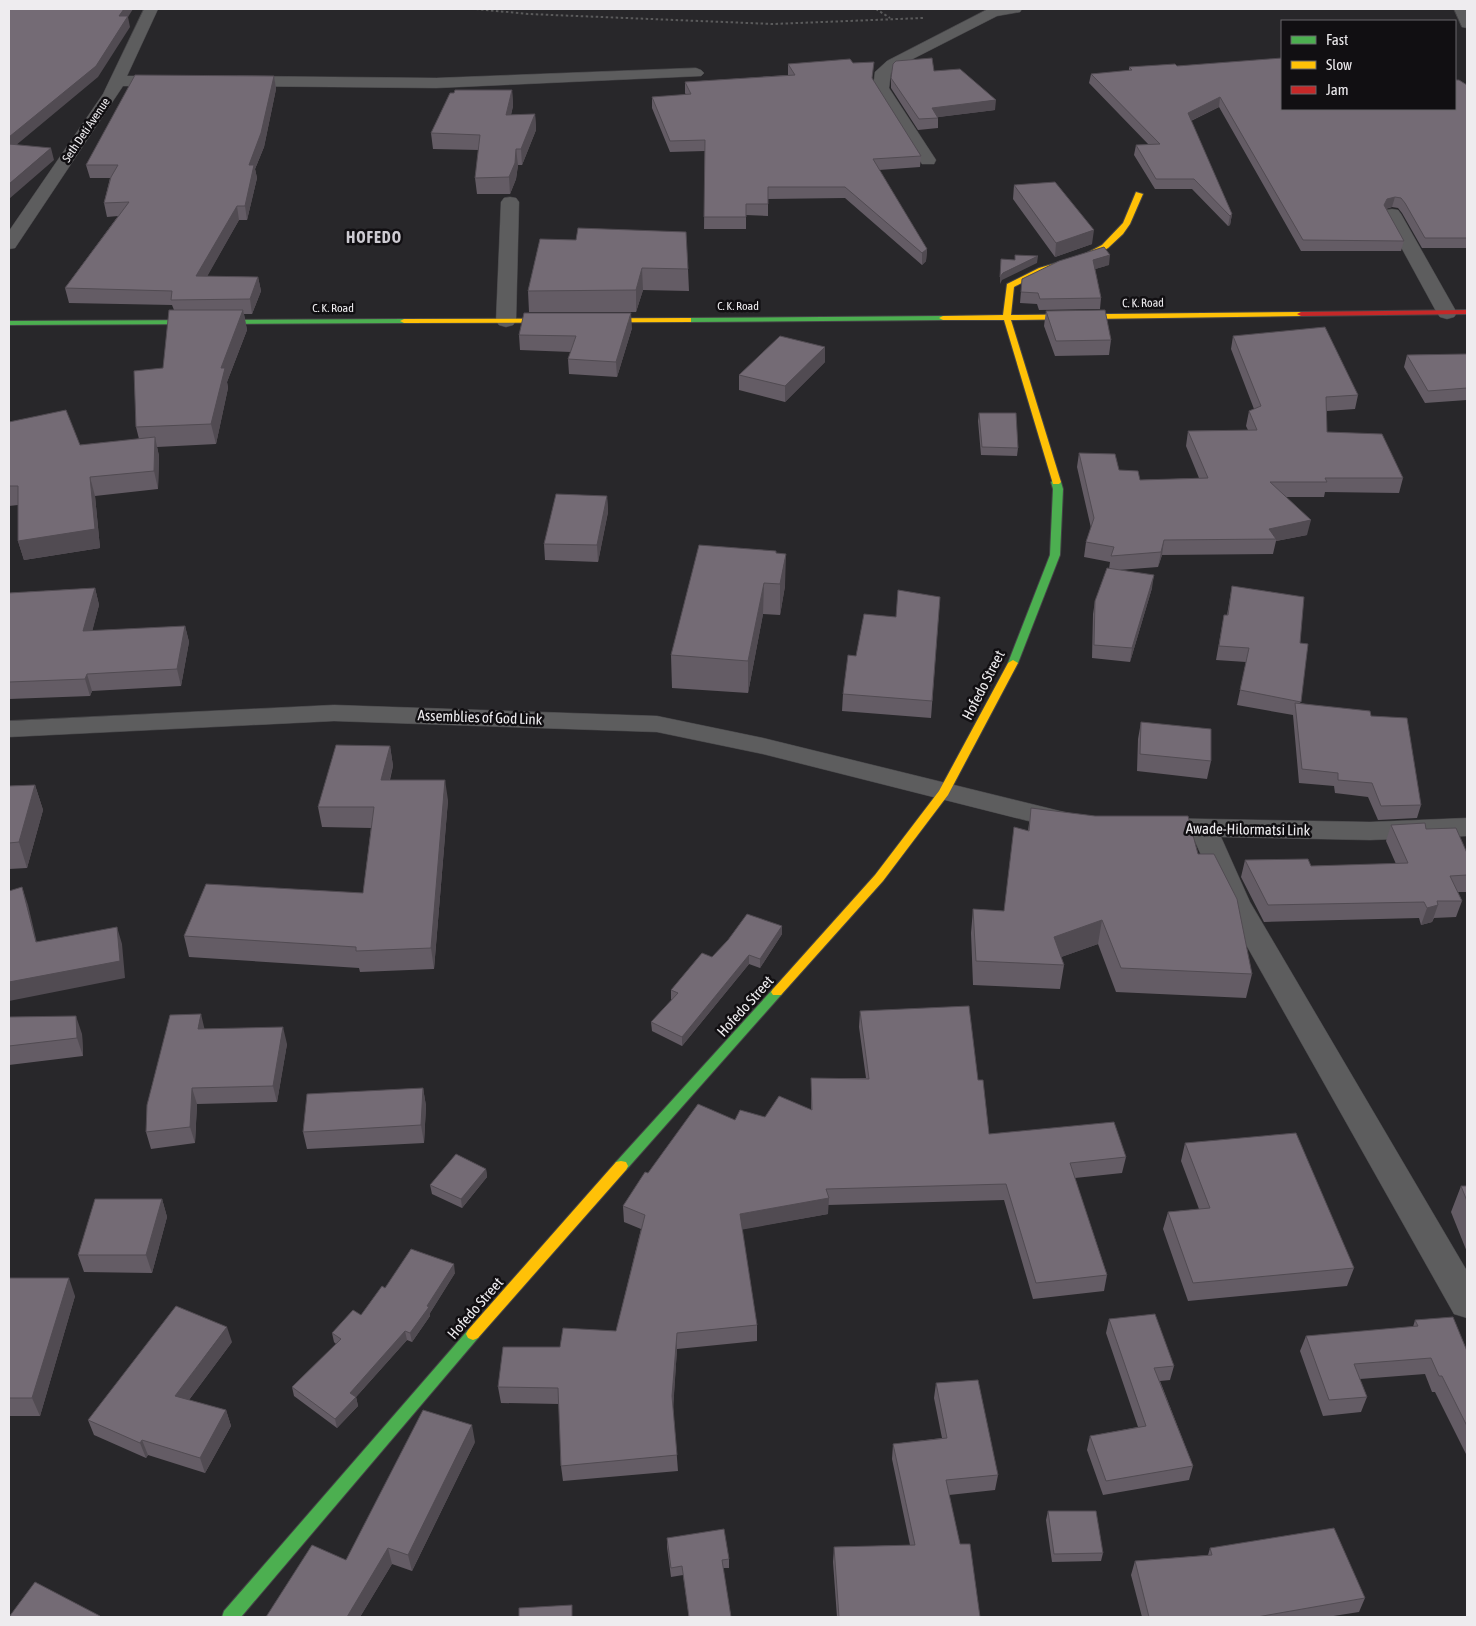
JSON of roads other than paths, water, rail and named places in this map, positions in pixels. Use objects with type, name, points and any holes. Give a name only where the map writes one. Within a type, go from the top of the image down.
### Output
[{"type":"street","name":"Seth Deti Avenue","points":[[9,244],[111,94],[151,9]]},
{"type":"street","points":[[928,160],[881,88],[883,72],[892,64],[993,12],[1015,9]]},
{"type":"street","points":[[1461,9],[1467,24]]},
{"type":"street","points":[[228,81],[436,83],[696,73]]},
{"type":"street","points":[[118,81],[188,81]]},
{"type":"street","name":"Hofedo Street","points":[[230,1617],[520,1279],[879,878],[944,792],[1012,665],[1055,554],[1058,489],[1008,318],[1010,286],[1051,266],[1086,257],[1106,246],[1124,228],[1135,211],[1139,194]]},
{"type":"street","points":[[506,321],[510,202]]},
{"type":"street","points":[[1392,214],[1447,313]]},
{"type":"street","name":"C. K. Road","points":[[9,323],[1008,318],[1467,312]]},
{"type":"street","name":"Assemblies of God Link","points":[[9,729],[334,712],[657,724],[763,746],[944,792]]},
{"type":"street","points":[[944,792],[1078,824],[1097,825]]},
{"type":"street","name":"Awade-Hilormatsi Link","points":[[1125,826],[1370,831],[1467,827]]},
{"type":"street","points":[[1206,828],[1208,842],[1236,902],[1467,1303]]},
{"type":"district","name":"HOFEDO","points":[[374,237]]}]
